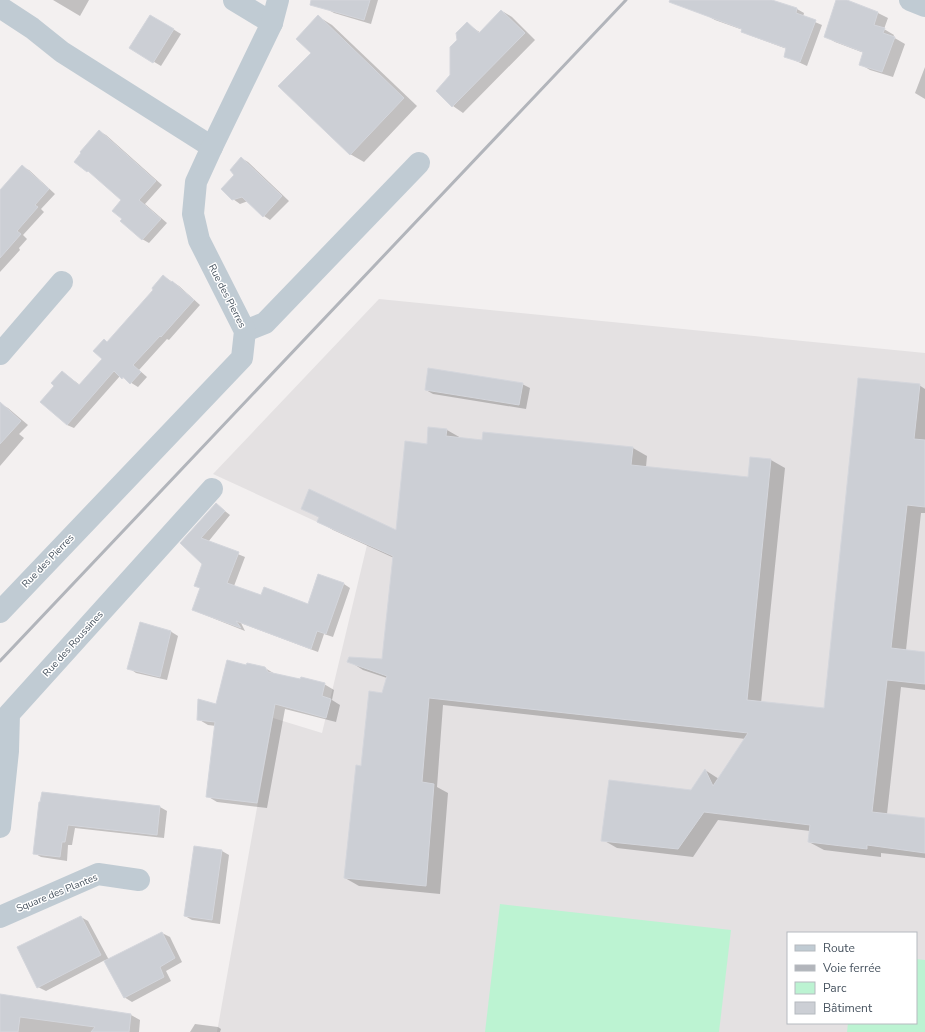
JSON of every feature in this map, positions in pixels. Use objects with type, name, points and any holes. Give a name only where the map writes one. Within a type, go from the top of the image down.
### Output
[{"type":"street","points":[[234,0],[272,23]]},
{"type":"street","name":"Rue des Pierres","points":[[0,612],[242,358],[245,331],[199,240],[193,214],[196,182],[272,23],[278,0]]},
{"type":"street","points":[[910,0],[925,6]]},
{"type":"street","points":[[0,7],[32,28],[62,52],[212,147]]},
{"type":"street","points":[[245,331],[265,323],[419,163]]},
{"type":"street","points":[[0,354],[62,282]]},
{"type":"street","name":"Rue des Roussines","points":[[0,827],[4,752],[9,714],[212,489]]},
{"type":"street","name":"Square des Plantes","points":[[0,916],[98,874],[139,880]]},
{"type":"shaded area","points":[[379,299],[925,353],[925,1032],[217,1032],[273,718],[322,733],[367,545],[213,474]]},
{"type":"green space","points":[[500,904],[731,930],[719,1032],[485,1032]]},
{"type":"green space","points":[[917,959],[925,960],[925,1032],[847,1032],[848,1024],[917,1024]]},
{"type":"building","points":[[311,0],[370,0],[364,20],[310,5]]},
{"type":"building","points":[[670,0],[772,0],[797,8],[796,13],[816,20],[800,62],[784,57],[786,48],[741,32],[742,29],[669,2]]},
{"type":"building","points":[[836,0],[847,0],[878,12],[874,25],[885,28],[883,33],[895,37],[882,72],[859,65],[863,52],[824,37]]},
{"type":"building","points":[[501,10],[525,33],[452,107],[436,91],[450,75],[450,47],[457,40],[456,33],[467,22],[479,33]]},
{"type":"building","points":[[150,15],[174,29],[153,63],[129,48]]},
{"type":"building","points":[[318,15],[404,98],[350,155],[278,86],[311,53],[296,39]]},
{"type":"building","points":[[99,130],[156,181],[139,200],[161,219],[142,240],[120,221],[122,219],[112,211],[121,200],[88,171],[87,172],[74,162],[81,153],[80,152]]},
{"type":"building","points":[[241,157],[282,196],[263,217],[242,197],[232,200],[221,189],[234,175],[230,170]]},
{"type":"building","points":[[22,165],[49,189],[35,205],[38,207],[17,231],[21,234],[0,258],[0,190]]},
{"type":"building","points":[[163,275],[194,300],[161,337],[160,336],[133,365],[141,372],[130,384],[114,371],[67,425],[40,402],[54,386],[51,383],[62,371],[79,385],[102,359],[93,351],[104,339],[107,342],[153,290],[152,288]]},
{"type":"building","points":[[428,368],[523,383],[519,405],[425,390]]},
{"type":"building","points":[[858,378],[920,384],[914,439],[925,440],[925,507],[907,505],[891,648],[925,652],[925,684],[887,680],[872,812],[925,818],[925,853],[867,845],[867,849],[808,842],[810,825],[704,812],[678,849],[601,841],[609,780],[691,790],[705,769],[713,786],[748,733],[429,698],[422,782],[434,784],[426,886],[344,878],[356,765],[361,766],[369,691],[382,693],[387,676],[347,662],[349,657],[382,659],[393,556],[317,522],[319,517],[301,509],[309,489],[396,530],[405,441],[427,444],[428,427],[447,429],[446,436],[482,440],[483,432],[633,447],[631,465],[748,477],[750,457],[771,459],[747,700],[824,708]]},
{"type":"building","points":[[0,402],[21,421],[0,444]]},
{"type":"building","points":[[216,503],[225,511],[201,538],[239,552],[227,583],[261,595],[264,587],[308,604],[318,574],[344,583],[326,634],[317,631],[311,649],[236,621],[241,628],[192,610],[200,588],[194,586],[202,564],[180,543]]},
{"type":"building","points":[[140,622],[171,631],[160,677],[127,669]]},
{"type":"building","points":[[227,660],[246,665],[247,663],[265,667],[268,672],[300,679],[301,677],[325,683],[322,696],[331,699],[326,718],[275,704],[257,803],[206,797],[215,722],[197,720],[198,699],[216,704]]},
{"type":"building","points":[[42,792],[160,806],[157,835],[68,825],[65,842],[62,842],[60,857],[33,854],[39,802]]},
{"type":"building","points":[[194,846],[222,850],[212,920],[184,916]]},
{"type":"building","points":[[81,916],[101,955],[37,988],[17,947]]},
{"type":"building","points":[[162,932],[175,958],[160,967],[164,977],[124,998],[104,961]]},
{"type":"building","points":[[0,994],[131,1014],[129,1032],[91,1032],[95,1027],[20,1017],[18,1032],[0,1032]]},
{"type":"railway","points":[[0,661],[626,0]]}]
